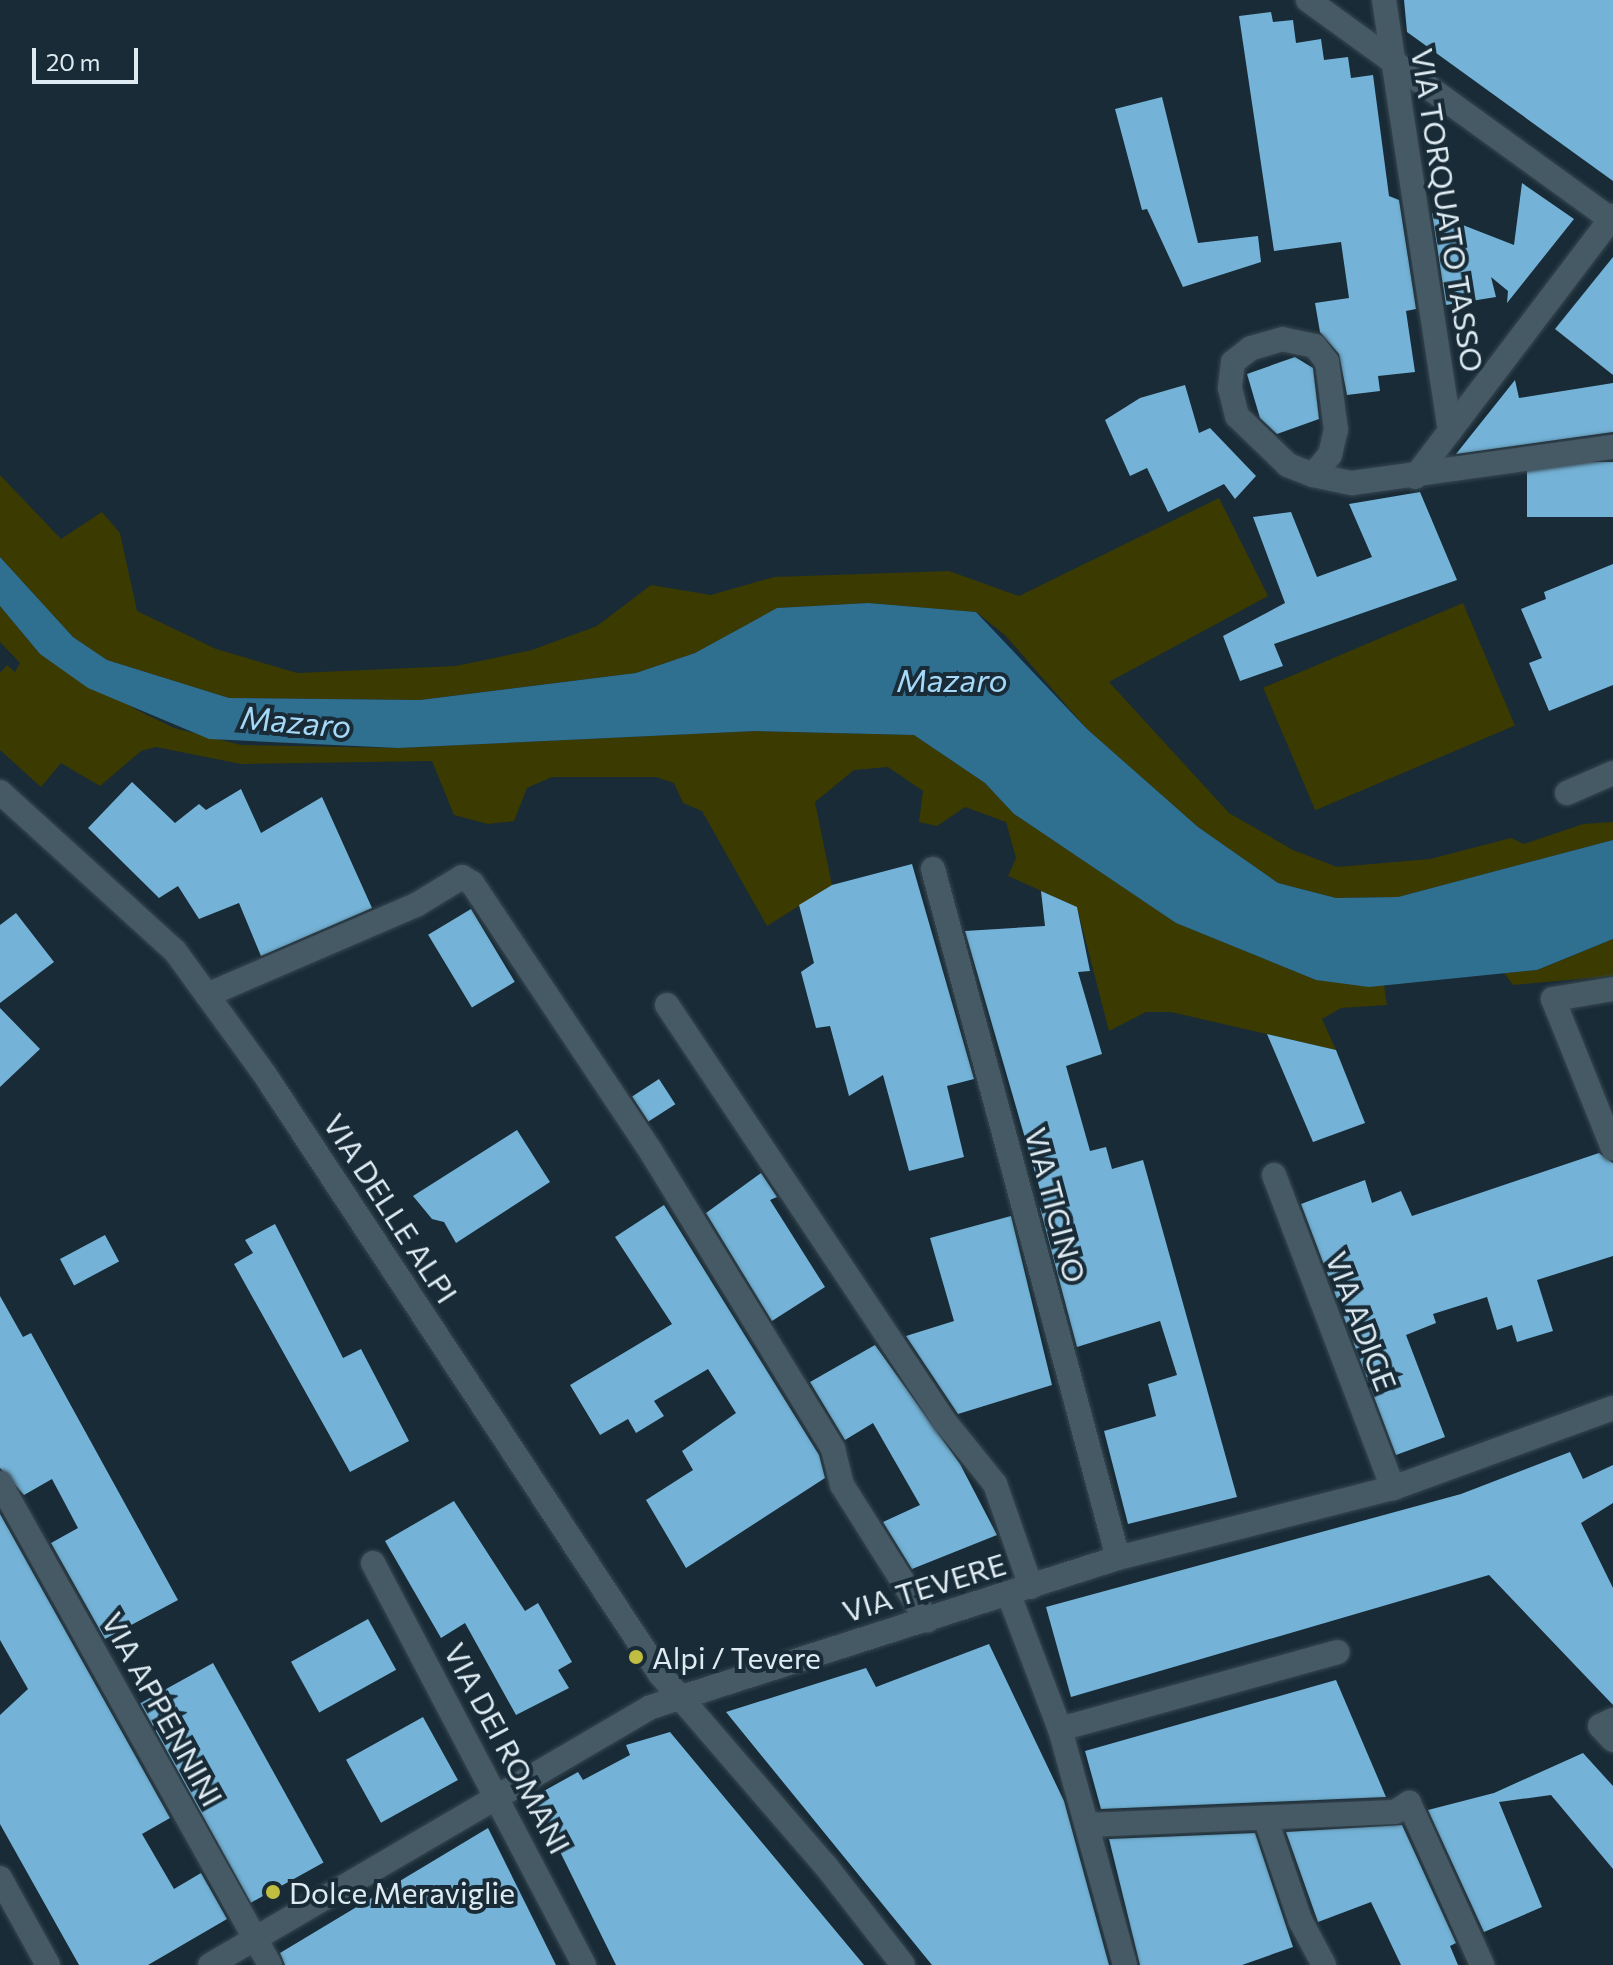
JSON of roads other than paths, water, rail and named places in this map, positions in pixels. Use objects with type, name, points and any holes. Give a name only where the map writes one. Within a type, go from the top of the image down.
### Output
[{"type":"street","points":[[1308,0],[1612,219],[1415,477]]},
{"type":"street","name":"VIA TORQUATO TASSO","points":[[1384,0],[1450,431]]},
{"type":"street","points":[[1313,475],[1330,455],[1336,430],[1327,362],[1315,346],[1283,339],[1251,348],[1233,362],[1230,388],[1237,416],[1288,465],[1313,475],[1352,483],[1415,477],[1613,447]]},
{"type":"street","points":[[1567,793],[1613,773]]},
{"type":"street","name":"VIA DELLE ALPI","points":[[0,792],[175,951],[679,1700],[826,1866],[903,1965]]},
{"type":"street","name":"VIA TICINO","points":[[933,869],[1118,1558]]},
{"type":"street","points":[[207,995],[416,905],[462,877],[472,883],[650,1150],[833,1449],[842,1485],[927,1620]]},
{"type":"street","points":[[1613,989],[1553,999],[1613,1148]]},
{"type":"street","points":[[667,1005],[945,1422],[995,1484],[1020,1591],[1125,1965]]},
{"type":"street","name":"VIA ADIGE","points":[[1274,1175],[1393,1488]]},
{"type":"street","name":"VIA TEVERE","points":[[210,1965],[643,1711],[1118,1558],[1393,1488],[1613,1408]]},
{"type":"street","name":"VIA APPENNINI","points":[[0,1483],[270,1965]]},
{"type":"street","name":"VIA DEI ROMANI","points":[[373,1563],[499,1794],[584,1965]]},
{"type":"street","points":[[1060,1729],[1338,1652]]},
{"type":"street","points":[[1613,1720],[1600,1726],[1613,1740]]},
{"type":"street","points":[[1087,1825],[1266,1820],[1395,1812],[1409,1803],[1482,1965]]},
{"type":"street","points":[[1266,1820],[1300,1920],[1324,1965]]},
{"type":"street","points":[[0,1878],[48,1965]]},
{"type":"water","name":"Mazaro","points":[[0,557],[73,637],[107,660],[229,698],[420,700],[636,673],[695,653],[777,608],[868,603],[976,612],[1087,729],[1198,827],[1278,883],[1336,898],[1398,897],[1613,840],[1613,939],[1537,970],[1369,987],[1316,980],[1176,923],[1014,814],[985,783],[914,735],[756,731],[398,748],[209,739],[88,688],[40,654],[0,606]]},
{"type":"place","name":"Alpi / Tevere","points":[[636,1657]]},
{"type":"place","name":"Dolce Meraviglie","points":[[273,1892]]}]
